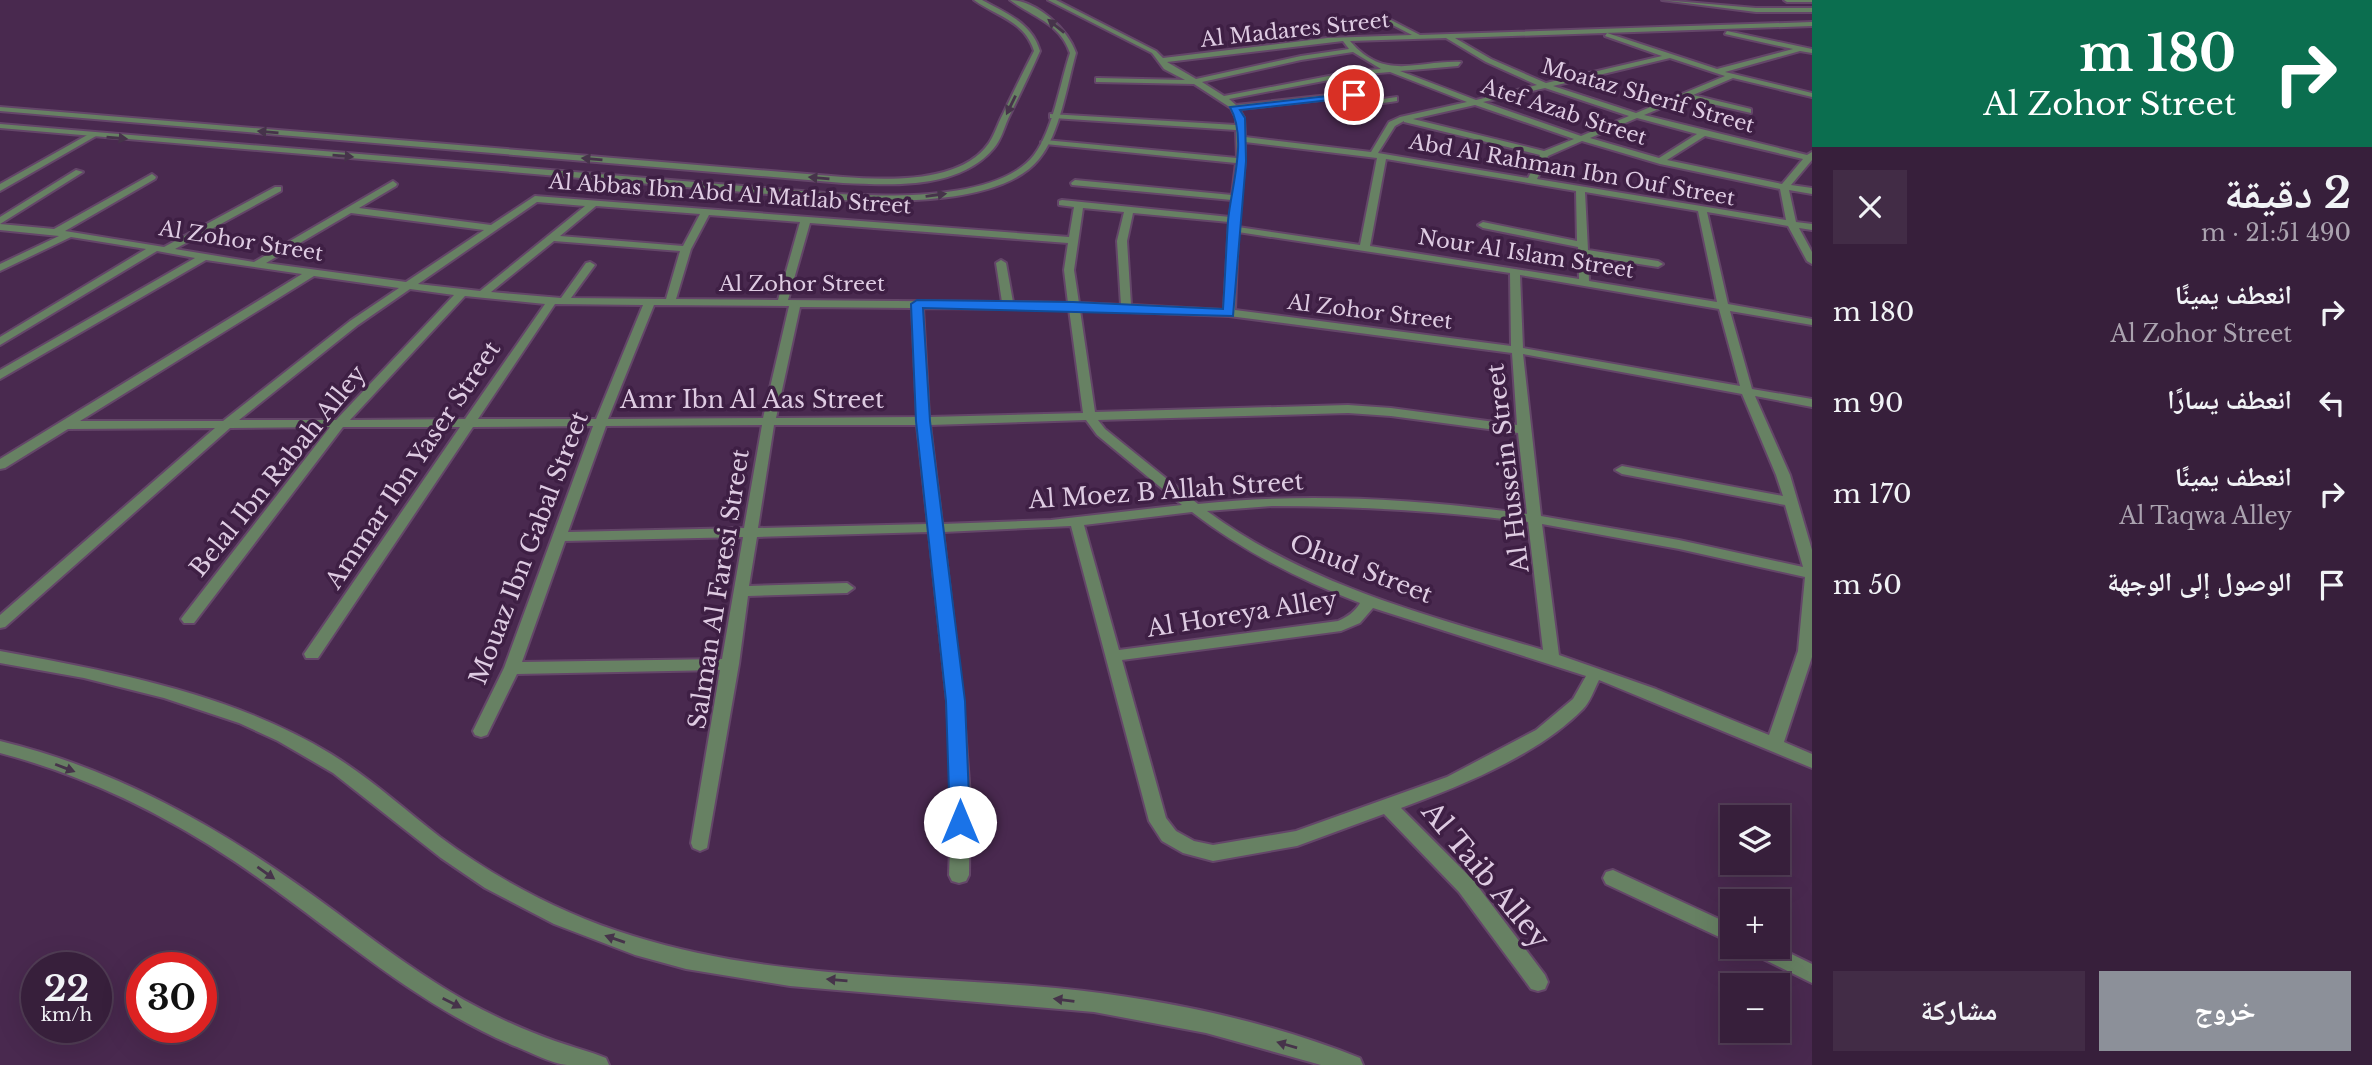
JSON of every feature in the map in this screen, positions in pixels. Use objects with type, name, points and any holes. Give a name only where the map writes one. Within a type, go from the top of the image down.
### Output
[{"type":"street","points":[[0,109],[843,180],[901,181],[951,171],[984,155],[992,145],[1037,51],[1036,43],[1025,29],[977,0]]},
{"type":"street","points":[[0,126],[92,136],[879,199],[946,194],[992,183],[1018,172],[1035,159],[1045,142],[1073,52],[1071,43],[1057,26],[1013,0]]},
{"type":"street","points":[[1051,0],[1154,52],[1161,58],[1160,61],[1224,98],[1234,107],[1242,139],[1229,313]]},
{"type":"street","points":[[1665,0],[1756,10],[1812,10]]},
{"type":"street","points":[[1702,0],[1812,22]]},
{"type":"street","points":[[1800,10],[1782,4],[1787,0],[1812,0]]},
{"type":"street","points":[[1387,20],[1419,36]]},
{"type":"street","name":"Al Madares Street","points":[[1160,61],[1345,39],[1705,29],[1812,22]]},
{"type":"street","points":[[1705,29],[1812,51]]},
{"type":"street","points":[[1599,32],[1717,72],[1812,95]]},
{"type":"street","name":"Moataz Sherif Street","points":[[1447,36],[1494,64],[1541,85],[1638,115],[1810,157]]},
{"type":"street","name":"Atef Azab Street","points":[[1345,39],[1354,50],[1390,68],[1472,102],[1581,138],[1660,161],[1812,191]]},
{"type":"street","points":[[1717,72],[1802,49]]},
{"type":"street","points":[[1099,80],[1175,86],[1288,61],[1354,50]]},
{"type":"street","points":[[1365,247],[1377,155],[1392,124],[1541,85],[1667,57]]},
{"type":"street","points":[[1224,98],[1390,68],[1458,64]]},
{"type":"street","points":[[1403,119],[1545,154],[1731,76]]},
{"type":"street","points":[[1234,107],[1348,95],[1376,102],[1394,99]]},
{"type":"street","points":[[1685,95],[1748,111]]},
{"type":"street","points":[[1053,116],[1241,128]]},
{"type":"street","points":[[1660,161],[1706,132]]},
{"type":"street","points":[[0,188],[92,136]]},
{"type":"street","name":"Abd Al Rahman Ibn Ouf Street","points":[[1242,139],[1377,155],[1812,227]]},
{"type":"street","points":[[1045,142],[1241,161]]},
{"type":"street","points":[[1531,181],[1545,154]]},
{"type":"street","points":[[1810,157],[1784,187],[1793,224],[1812,261]]},
{"type":"street","points":[[0,221],[79,172]]},
{"type":"street","points":[[56,232],[152,177]]},
{"type":"street","points":[[1075,183],[1237,198]]},
{"type":"street","points":[[256,265],[393,184]]},
{"type":"street","points":[[1580,189],[1584,283]]},
{"type":"street","points":[[0,342],[162,248],[278,190]]},
{"type":"street","name":"Al Abbas Ibn Abd Al Matlab Street","points":[[0,622],[228,423],[354,323],[412,286],[535,199],[1072,240]]},
{"type":"street","points":[[482,295],[594,203]]},
{"type":"street","name":"Nour Al Islam Street","points":[[1062,203],[1129,209],[1234,224],[1812,322]]},
{"type":"street","points":[[1079,205],[1069,270],[1090,417]]},
{"type":"street","points":[[351,209],[492,228]]},
{"type":"street","points":[[1126,307],[1122,241],[1129,209]]},
{"type":"street","points":[[1702,210],[1723,306],[1747,392],[1783,475],[1812,575],[1806,651],[1774,745]]},
{"type":"street","points":[[670,302],[686,249],[706,211]]},
{"type":"street","name":"Salman Al Faresi Street","points":[[700,843],[788,303],[806,219]]},
{"type":"street","points":[[1483,225],[1658,264]]},
{"type":"street","name":"Al Zohor Street","points":[[0,227],[71,234],[256,265],[462,293],[558,302],[1073,306],[1229,313],[1517,350],[1812,403]]},
{"type":"street","points":[[0,268],[71,234]]},
{"type":"street","points":[[624,244],[633,234]]},
{"type":"street","points":[[552,238],[686,249]]},
{"type":"street","points":[[0,375],[205,256]]},
{"type":"street","points":[[1001,263],[1008,306]]},
{"type":"street","name":"Ammar Ibn Yaser Street","points":[[312,654],[468,423],[558,302],[590,265]]},
{"type":"street","name":"Al Hussein Street","points":[[1515,271],[1517,350],[1524,430],[1552,659]]},
{"type":"street","points":[[0,465],[313,272]]},
{"type":"street","name":"Belal Ibn Rabah Alley","points":[[189,619],[340,423],[462,293]]},
{"type":"street","name":"Mouaz Ibn Gabal Street","points":[[481,731],[512,668],[601,422],[650,302]]},
{"type":"street","points":[[917,304],[923,421],[933,529],[955,701],[961,796],[959,875]]},
{"type":"street","name":"Amr Ibn Al Aas Street","points":[[62,425],[923,421],[1348,409],[1391,412],[1524,430]]},
{"type":"street","name":"Ohud Street","points":[[1090,417],[1101,432],[1195,509],[1275,561],[1369,601],[1595,673],[1812,761]]},
{"type":"street","points":[[1622,470],[1791,502]]},
{"type":"street","name":"Al Moez B Allah Street","points":[[559,537],[933,529],[1077,523],[1272,502],[1334,502],[1429,508],[1535,520],[1704,549],[1812,575]]},
{"type":"street","points":[[1077,523],[1158,821],[1169,836],[1190,848],[1213,853],[1297,838],[1453,782],[1563,720],[1579,703],[1595,673]]},
{"type":"street","points":[[741,591],[847,588]]},
{"type":"street","name":"Al Horeya Alley","points":[[1113,656],[1341,626],[1355,620],[1364,612],[1369,601]]},
{"type":"street","points":[[0,657],[124,679],[176,693],[274,731],[367,787],[446,851],[487,879],[534,905],[632,945],[732,971],[1061,999],[1150,1013],[1240,1032],[1352,1065]]},
{"type":"street","points":[[512,668],[731,664]]},
{"type":"street","points":[[0,747],[92,778],[165,811],[212,837],[269,874],[377,955],[439,997],[512,1034],[598,1065]]},
{"type":"street","name":"Al Taib Alley","points":[[1389,807],[1466,886],[1538,982]]},
{"type":"street","points":[[1613,878],[1720,928]]},
{"type":"street","points":[[1782,959],[1812,974]]},
{"type":"route","points":[[960,822],[955,701],[933,529],[923,421],[917,304],[1126,307],[1229,313],[1242,139],[1240,118],[1234,107],[1354,95]]}]
